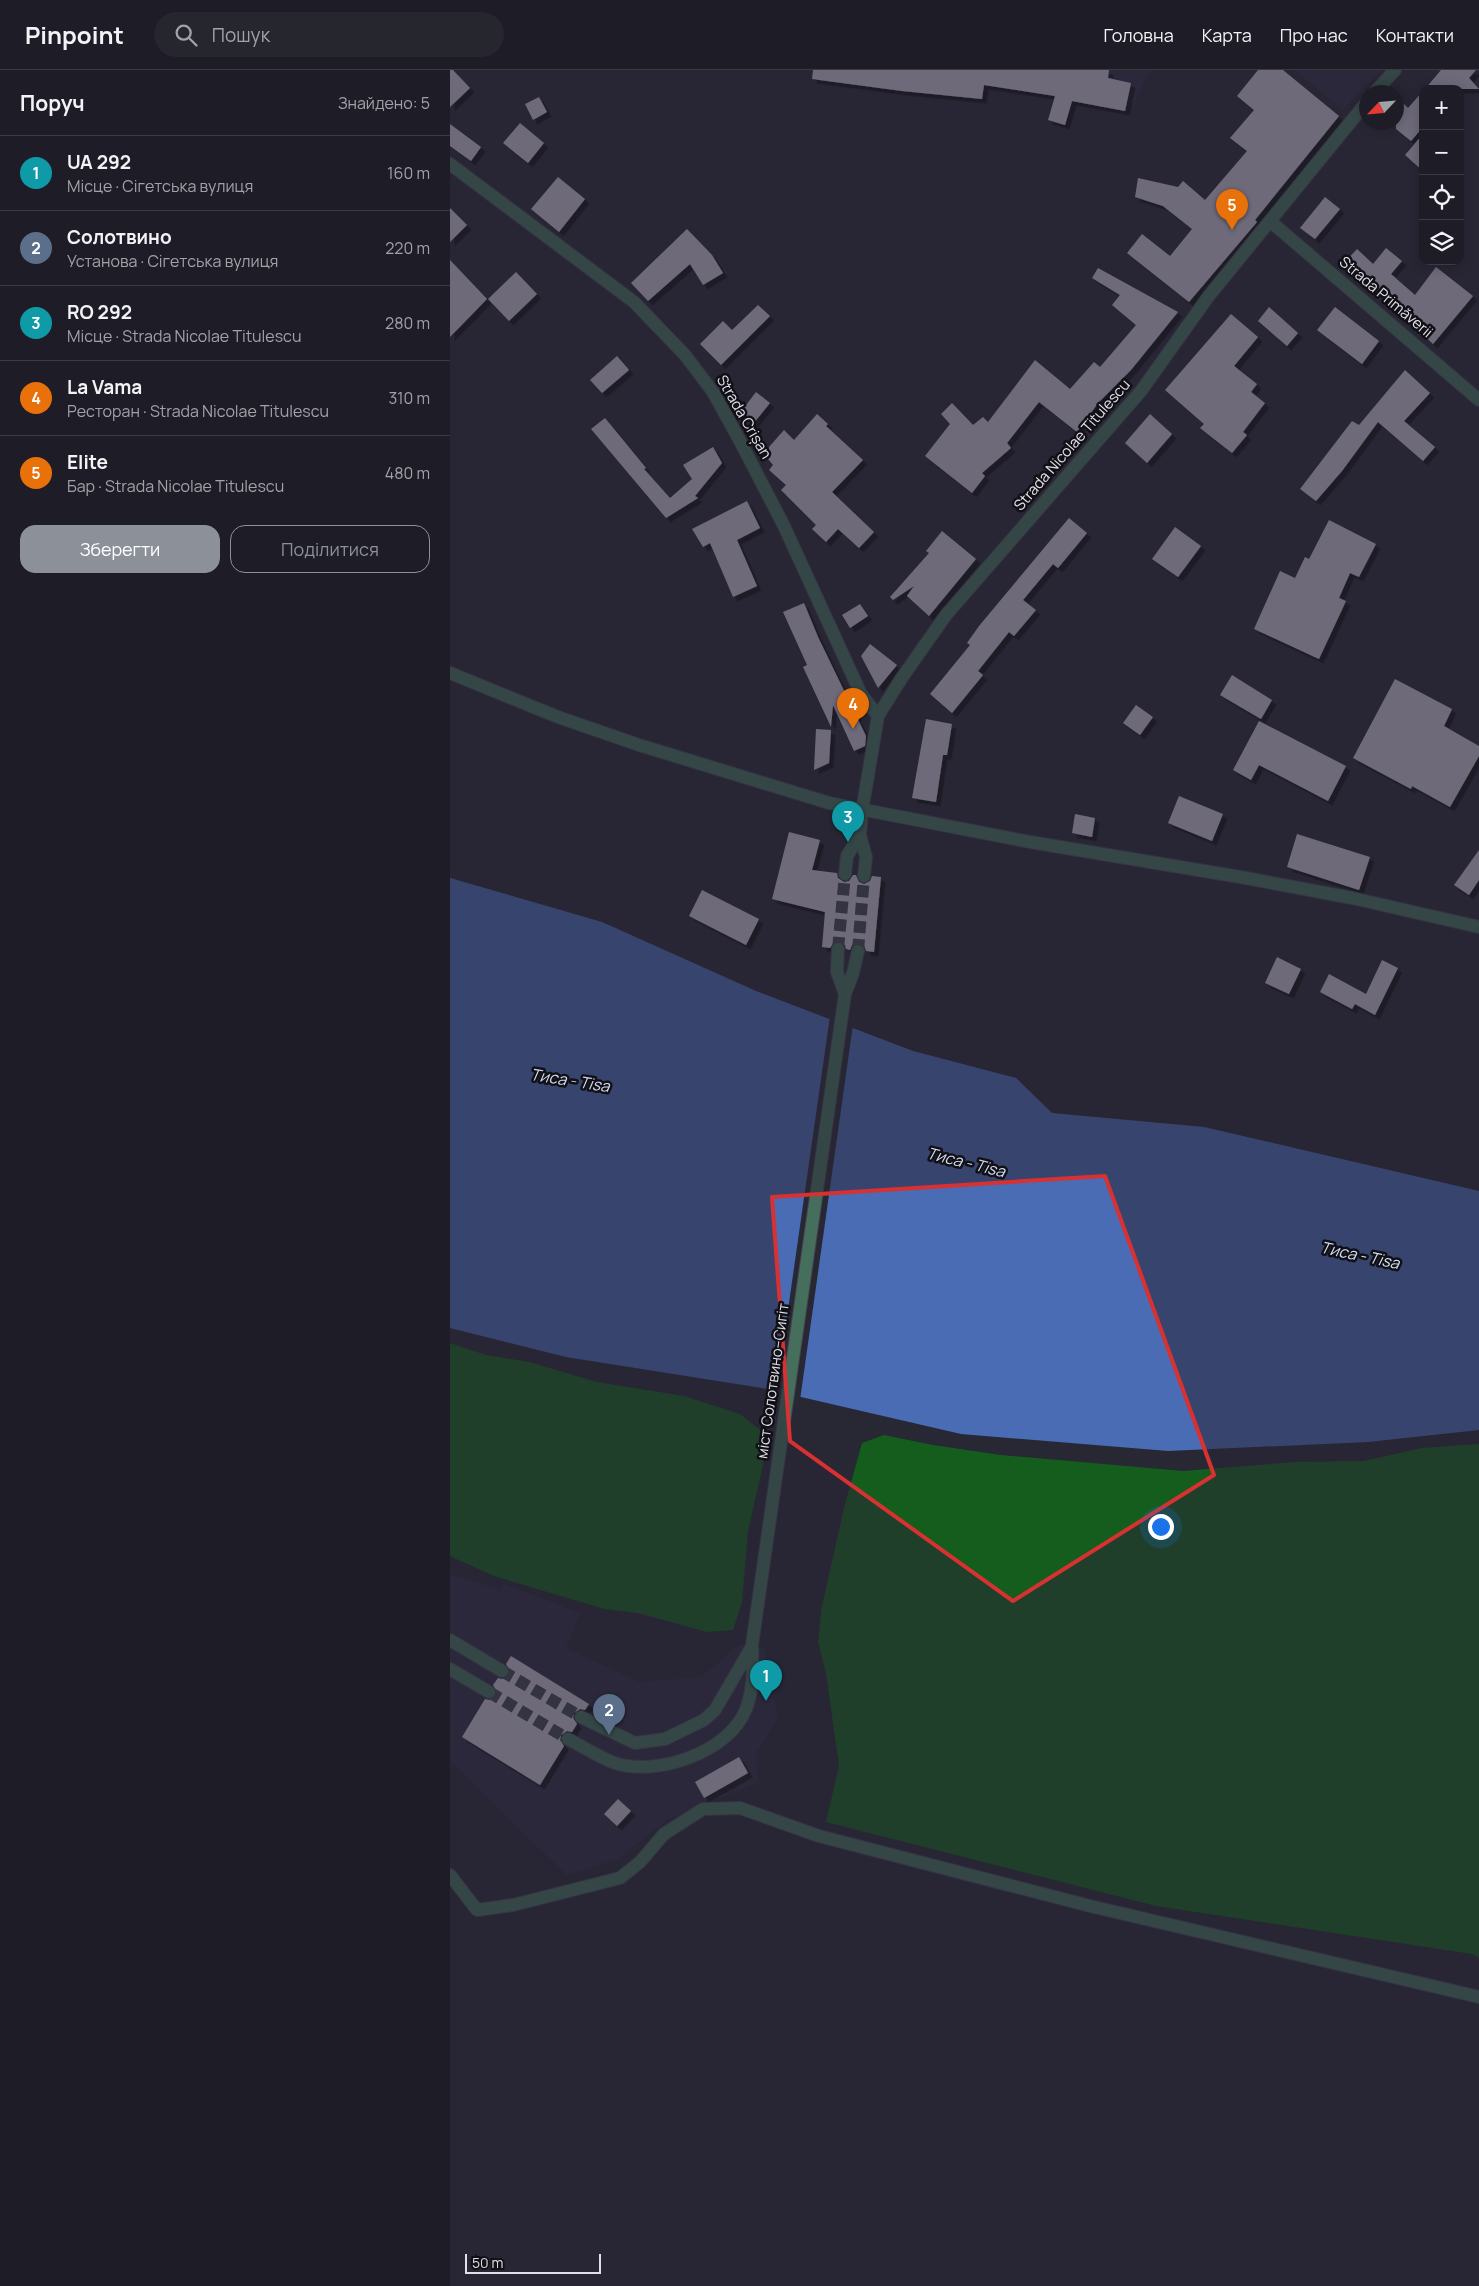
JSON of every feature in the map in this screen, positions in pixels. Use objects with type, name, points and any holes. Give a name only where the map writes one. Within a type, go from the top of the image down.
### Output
[{"type":"street","points":[[1381,85],[1394,70]]},
{"type":"street","name":"Strada Nicolae Titulescu","points":[[864,876],[866,857],[860,835],[862,811],[878,716],[901,679],[946,615],[1142,391],[1208,297],[1359,112]]},
{"type":"street","name":"Strada Crișan","points":[[450,164],[634,302],[685,355],[713,392],[740,441],[784,526],[861,694],[878,716]]},
{"type":"street","name":"Strada Primăverii","points":[[1270,221],[1479,400]]},
{"type":"street","points":[[450,673],[558,717],[639,746],[748,780],[862,811],[1352,898],[1479,927]]},
{"type":"street","name":"Strada Nicolae Titulescu","points":[[845,874],[847,856],[860,835]]},
{"type":"street","points":[[838,948],[837,972],[845,994]]},
{"type":"street","points":[[845,994],[853,973],[858,950]]},
{"type":"street","name":"міст Солотвино–Сигіт","points":[[753,1639],[845,994]]},
{"type":"street","points":[[581,1717],[635,1743],[674,1736],[704,1720],[715,1710],[753,1639]]},
{"type":"street","points":[[568,1739],[612,1762],[631,1766],[675,1763],[718,1743],[731,1732],[746,1711],[753,1686],[753,1639]]},
{"type":"street","points":[[450,1640],[502,1671]]},
{"type":"street","points":[[450,1669],[489,1692]]},
{"type":"street","points":[[450,1874],[477,1910],[513,1905],[620,1878],[640,1862],[664,1834],[703,1809],[740,1808],[819,1836],[1090,1906],[1479,1998]]},
{"type":"highlighted area","points":[[1105,1176],[1214,1475],[1013,1601],[790,1441],[772,1197]]},
{"type":"shaded area","points":[[916,70],[1150,70],[1133,106]]},
{"type":"shaded area","points":[[1295,70],[1382,70],[1367,85],[1359,85],[1359,94],[1343,110]]},
{"type":"shaded area","points":[[450,1574],[501,1590],[504,1584],[580,1613],[566,1648],[639,1682],[701,1677],[740,1644],[764,1647],[778,1718],[756,1753],[758,1782],[667,1820],[618,1859],[567,1875],[450,1761]]},
{"type":"green space","points":[[450,1343],[486,1355],[529,1362],[597,1382],[684,1396],[740,1414],[760,1430],[764,1444],[763,1465],[748,1531],[742,1602],[733,1630],[707,1632],[638,1613],[605,1609],[494,1576],[450,1556]]},
{"type":"green space","points":[[884,1435],[933,1445],[1001,1455],[1183,1471],[1296,1462],[1364,1461],[1422,1448],[1479,1444],[1479,1958],[1472,1954],[1156,1906],[826,1822],[839,1766],[826,1673],[818,1642],[822,1606],[844,1508],[862,1443]]},
{"type":"water","name":"Тиса - Tisa","points":[[450,878],[602,922],[756,991],[913,1051],[1016,1078],[1052,1113],[1204,1127],[1479,1191],[1479,1430],[1368,1442],[1168,1451],[961,1434],[762,1388],[566,1357],[450,1328]]},
{"type":"pier","points":[[830,1016],[853,1025],[800,1400],[776,1394]]},
{"type":"building","points":[[450,70],[453,70],[470,88],[450,107]]},
{"type":"building","points":[[813,70],[1109,70],[1108,78],[1131,83],[1125,111],[1072,101],[1065,125],[1048,120],[1055,96],[984,85],[982,99],[902,91],[812,79]]},
{"type":"building","points":[[1258,70],[1283,70],[1339,116],[1255,220],[1257,222],[1189,302],[1127,253],[1142,234],[1170,256],[1192,229],[1163,206],[1135,197],[1138,178],[1178,187],[1183,181],[1205,200],[1247,151],[1230,138],[1254,110],[1237,96]]},
{"type":"building","points":[[1441,70],[1476,70],[1469,78],[1479,89],[1464,89],[1464,85],[1428,85]]},
{"type":"building","points":[[1419,96],[1419,132],[1411,141],[1397,130],[1404,130],[1404,104],[1408,108]]},
{"type":"building","points":[[539,97],[547,112],[533,120],[525,104]]},
{"type":"building","points":[[520,123],[544,143],[528,163],[503,143]]},
{"type":"building","points":[[450,124],[481,147],[471,161],[450,146]]},
{"type":"building","points":[[1419,139],[1419,167],[1405,155]]},
{"type":"building","points":[[558,177],[585,199],[559,232],[531,209]]},
{"type":"building","points":[[1325,197],[1340,209],[1315,239],[1300,228]]},
{"type":"building","points":[[450,208],[467,225],[450,242]]},
{"type":"building","points":[[687,229],[712,255],[723,273],[703,285],[690,264],[648,301],[631,283]]},
{"type":"building","points":[[1386,248],[1402,261],[1391,274],[1415,295],[1436,267],[1473,296],[1433,344],[1381,295],[1343,264],[1357,249],[1373,264]]},
{"type":"building","points":[[450,260],[487,299],[450,337]]},
{"type":"building","points":[[1098,268],[1178,312],[1131,370],[1098,403],[1077,432],[1039,402],[1007,443],[1011,448],[982,473],[985,476],[972,493],[925,456],[950,424],[941,414],[952,403],[973,425],[983,417],[988,422],[1035,360],[1070,389],[1094,362],[1100,367],[1136,325],[1112,305],[1120,295],[1092,278]]},
{"type":"building","points":[[516,272],[537,294],[509,321],[488,299]]},
{"type":"building","points":[[758,305],[770,316],[721,365],[700,344],[723,321],[732,330]]},
{"type":"building","points":[[1269,307],[1298,333],[1287,346],[1258,321]]},
{"type":"building","points":[[1335,307],[1379,341],[1362,364],[1317,330]]},
{"type":"building","points":[[1231,314],[1258,337],[1234,366],[1257,384],[1251,392],[1265,403],[1243,432],[1247,435],[1232,453],[1200,428],[1204,424],[1165,390]]},
{"type":"building","points":[[617,356],[629,370],[602,393],[590,380]]},
{"type":"building","points":[[1405,370],[1430,393],[1404,421],[1435,447],[1423,461],[1378,422],[1342,471],[1316,501],[1300,489],[1352,421],[1359,425]]},
{"type":"building","points":[[756,392],[770,403],[753,424],[740,413]]},
{"type":"building","points":[[817,414],[828,424],[826,426],[863,460],[832,492],[874,532],[859,548],[838,529],[826,542],[812,529],[816,525],[781,490],[786,485],[769,470],[773,465],[768,459],[769,447],[784,430],[794,440]]},
{"type":"building","points":[[1150,414],[1172,434],[1147,463],[1125,443]]},
{"type":"building","points":[[605,418],[646,468],[644,469],[670,498],[692,479],[683,465],[713,447],[722,463],[695,496],[698,498],[666,518],[591,429]]},
{"type":"building","points":[[747,501],[760,528],[737,540],[757,586],[733,597],[710,543],[703,547],[692,529]]},
{"type":"building","points":[[1069,518],[1087,533],[1058,568],[1053,564],[1023,600],[1036,610],[1014,636],[1009,632],[978,671],[983,675],[952,713],[930,694],[970,645],[967,643],[979,626]]},
{"type":"building","points":[[1329,520],[1376,544],[1359,577],[1350,573],[1339,598],[1346,601],[1319,659],[1254,629],[1280,571],[1295,578],[1305,557],[1309,559]]},
{"type":"building","points":[[1175,527],[1201,546],[1178,577],[1152,559]]},
{"type":"building","points":[[942,531],[976,559],[929,616],[907,596],[914,586],[893,600],[890,597],[929,553],[926,551]]},
{"type":"building","points":[[804,603],[818,637],[866,736],[865,746],[854,751],[833,705],[831,727],[803,667],[807,665],[783,612]]},
{"type":"building","points":[[860,604],[868,616],[850,628],[842,615]]},
{"type":"building","points":[[870,644],[897,665],[878,688],[861,656]]},
{"type":"building","points":[[1232,675],[1272,700],[1261,719],[1220,695]]},
{"type":"building","points":[[1395,679],[1452,709],[1444,726],[1479,746],[1479,756],[1450,807],[1412,786],[1411,789],[1353,758]]},
{"type":"building","points":[[1136,705],[1153,717],[1140,735],[1123,723]]},
{"type":"building","points":[[926,719],[952,724],[947,755],[943,755],[936,802],[912,798]]},
{"type":"building","points":[[1259,721],[1346,766],[1328,801],[1259,765],[1251,780],[1233,770]]},
{"type":"building","points":[[816,729],[831,730],[829,763],[814,770]]},
{"type":"building","points":[[1179,796],[1223,814],[1212,841],[1168,823]]},
{"type":"building","points":[[1075,814],[1095,818],[1092,837],[1072,833]]},
{"type":"building","points":[[789,832],[820,840],[812,870],[837,873],[838,878],[844,882],[849,881],[853,875],[856,875],[859,882],[864,884],[870,881],[872,876],[881,877],[874,952],[866,951],[864,945],[859,943],[852,945],[850,950],[846,949],[845,945],[839,941],[834,942],[830,948],[822,947],[825,912],[772,899]]},
{"type":"building","points":[[1297,834],[1370,857],[1359,890],[1287,867]]},
{"type":"building","points":[[1479,850],[1479,880],[1469,895],[1454,885]]},
{"type":"building","points":[[702,890],[759,919],[746,945],[689,916]]},
{"type":"building","points":[[1277,957],[1301,969],[1289,994],[1265,983]]},
{"type":"building","points":[[1382,960],[1398,968],[1375,1015],[1355,1004],[1352,1009],[1320,992],[1329,974],[1366,994]]},
{"type":"building","points":[[511,1656],[589,1704],[585,1710],[580,1709],[574,1713],[573,1718],[577,1724],[572,1732],[567,1731],[561,1735],[560,1740],[564,1746],[540,1785],[462,1737],[485,1699],[489,1700],[496,1697],[497,1692],[493,1685],[498,1678],[502,1679],[509,1676],[510,1671],[506,1664]]},
{"type":"building","points":[[739,1757],[748,1773],[704,1798],[695,1782]]},
{"type":"building","points":[[618,1799],[631,1811],[617,1826],[604,1814]]},
{"type":"tunnel","points":[[838,949],[845,874]]},
{"type":"tunnel","points":[[858,951],[864,876]]},
{"type":"tunnel","points":[[502,1671],[581,1717]]},
{"type":"tunnel","points":[[489,1692],[568,1739]]},
{"type":"place","name":"Elite","points":[[1232,230]]},
{"type":"place","name":"La Vama","points":[[853,729]]},
{"type":"place","name":"RO 292","points":[[848,842]]},
{"type":"place","name":"UA 292","points":[[766,1701]]},
{"type":"place","name":"Солотвино","points":[[609,1735]]}]
